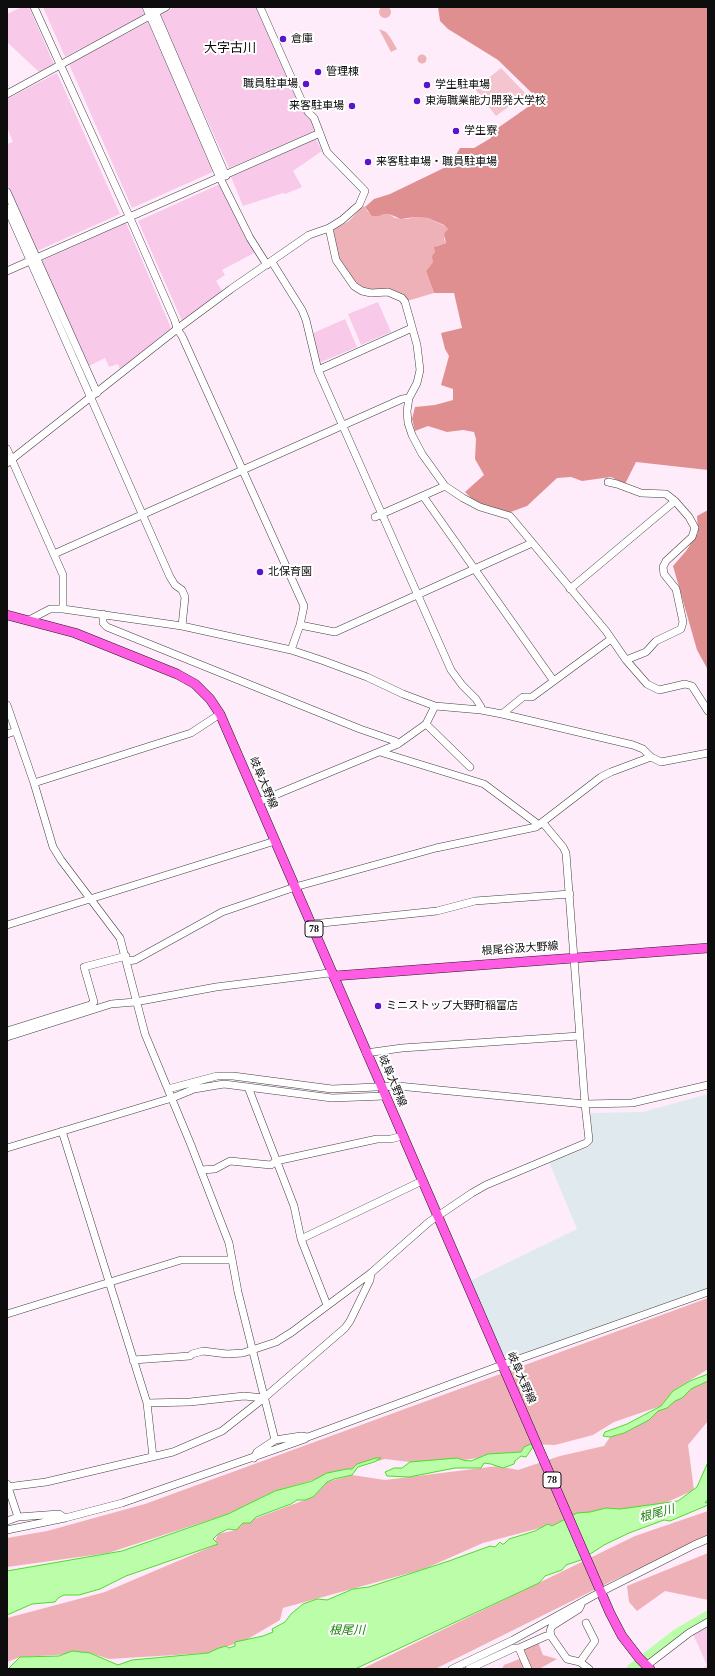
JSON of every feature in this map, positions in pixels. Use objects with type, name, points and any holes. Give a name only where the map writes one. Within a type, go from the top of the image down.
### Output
[{"type":"main road","name":"岐阜大野線","points":[[7,615],[75,633],[177,674],[195,684],[210,699],[220,714],[610,1613],[622,1636],[644,1665]]},
{"type":"main road","name":"根尾谷汲大野線","points":[[334,976],[708,948]]},
{"type":"street","points":[[34,7],[130,218],[175,321],[177,329],[182,336],[304,606],[300,625],[291,650]]},
{"type":"street","points":[[146,7],[153,12],[250,238],[302,310],[318,370],[451,670],[462,685],[476,699],[481,707],[481,710]]},
{"type":"street","points":[[7,94],[153,12],[166,7]]},
{"type":"street","points":[[9,461],[231,288],[269,264],[309,235],[329,228],[359,205],[365,191],[327,152],[314,118],[303,104],[260,7]]},
{"type":"street","points":[[7,271],[320,134]]},
{"type":"street","points":[[7,192],[91,398],[170,577],[175,585],[182,590],[185,597],[182,626]]},
{"type":"street","points":[[7,208],[34,259],[97,393]]},
{"type":"street","points":[[329,228],[336,260],[354,286],[362,291],[371,293],[388,292],[402,298],[405,302],[417,345],[420,370],[417,383],[409,398],[407,411],[408,423],[412,435],[422,454],[445,486],[463,498],[480,506],[510,516],[647,684],[659,690],[685,684],[692,686],[708,712]]},
{"type":"street","points":[[318,370],[412,328]]},
{"type":"street","points":[[54,554],[342,425],[402,399],[409,398]]},
{"type":"street","points":[[7,449],[9,461],[63,575],[63,609]]},
{"type":"street","points":[[608,482],[618,484],[641,493],[666,494],[689,516],[695,528],[692,537],[666,561],[663,567],[664,574],[676,589],[683,622],[681,629],[656,641],[646,652],[626,660]]},
{"type":"street","points":[[375,517],[445,486]]},
{"type":"street","points":[[423,496],[553,680]]},
{"type":"street","points":[[570,589],[675,501]]},
{"type":"street","points":[[300,625],[335,632],[418,596],[532,543]]},
{"type":"street","points":[[29,620],[50,609],[63,609],[182,626],[291,650],[342,667],[403,694],[435,706],[481,710],[502,714],[633,744],[643,749],[651,757],[660,762],[708,753]]},
{"type":"street","points":[[103,614],[103,623],[106,627],[398,744]]},
{"type":"street","points":[[502,714],[523,697],[532,697],[553,680],[611,639]]},
{"type":"street","points":[[7,705],[34,782],[54,847],[61,860],[120,938],[145,1034],[172,1098],[228,1243],[238,1292],[275,1440]]},
{"type":"street","points":[[258,802],[320,775],[398,744],[426,724],[435,706]]},
{"type":"street","points":[[34,782],[191,734],[220,714]]},
{"type":"street","points":[[426,724],[470,767]]},
{"type":"street","points":[[7,734],[16,731]]},
{"type":"street","points":[[133,1360],[190,1356],[203,1351],[227,1354],[253,1351],[276,1342],[287,1336],[371,1273],[437,1216],[486,1185],[586,1143],[589,1140],[579,1036],[570,894],[566,854],[563,847],[541,824],[484,784],[380,752]]},
{"type":"street","points":[[7,1037],[90,1008],[94,1002],[84,967],[126,959],[135,960],[222,912],[295,887],[436,848],[536,827],[601,777],[651,757]]},
{"type":"street","points":[[7,925],[275,841]]},
{"type":"street","points":[[312,924],[437,910],[475,901],[570,894]]},
{"type":"street","points":[[7,1031],[90,1008],[112,1004],[136,1002],[223,986],[329,973],[334,976]]},
{"type":"street","points":[[366,1052],[402,1048],[579,1036]]},
{"type":"street","points":[[168,1089],[217,1076],[234,1076],[332,1089],[398,1086],[585,1104],[632,1103],[708,1085]]},
{"type":"street","points":[[7,1148],[172,1098],[194,1089],[224,1084],[332,1098],[385,1096]]},
{"type":"street","points":[[248,1087],[294,1206],[301,1239],[327,1305]]},
{"type":"street","points":[[62,1131],[147,1403],[153,1457]]},
{"type":"street","points":[[200,1170],[215,1169],[230,1161],[271,1165],[276,1161],[377,1139],[391,1139],[402,1136]]},
{"type":"street","points":[[301,1239],[422,1181]]},
{"type":"street","points":[[7,1314],[181,1260],[232,1260]]},
{"type":"street","points":[[18,1517],[7,1485],[46,1482],[173,1452],[200,1442],[222,1431],[264,1398],[345,1328],[350,1322],[370,1280],[371,1273]]},
{"type":"street","points":[[7,1530],[122,1504],[254,1458],[502,1365],[708,1292]]},
{"type":"street","points":[[147,1403],[190,1402],[244,1396],[264,1398]]},
{"type":"street","points":[[254,1458],[257,1452],[275,1440],[301,1436],[308,1437]]},
{"type":"street","points":[[7,1521],[18,1517],[59,1514],[65,1518]]},
{"type":"street","points":[[452,1669],[513,1640],[583,1602],[600,1589],[708,1539]]},
{"type":"street","points":[[583,1602],[579,1609],[552,1626],[550,1630],[552,1636],[567,1659],[580,1662],[589,1669]]},
{"type":"street","points":[[644,1665],[689,1633],[708,1622]]},
{"type":"street","points":[[580,1662],[595,1641],[586,1623]]},
{"type":"street","points":[[469,1669],[514,1648],[519,1648],[546,1636],[552,1636]]},
{"type":"street","points":[[519,1648],[528,1669]]},
{"type":"shaded area","points":[[387,6],[390,7],[390,17],[383,18],[380,17],[379,10],[380,7]]},
{"type":"shaded area","points":[[22,7],[29,7],[54,64],[39,72],[7,42],[7,14]]},
{"type":"shaded area","points":[[43,7],[141,7],[145,15],[65,57]]},
{"type":"shaded area","points":[[174,7],[257,7],[311,120],[314,131],[229,168],[159,15]]},
{"type":"shaded area","points":[[438,7],[708,7],[708,470],[636,462],[625,484],[611,477],[582,481],[571,477],[557,478],[527,506],[508,513],[477,504],[465,492],[484,475],[475,459],[476,439],[474,432],[463,430],[447,432],[428,426],[415,431],[412,419],[415,407],[435,405],[453,400],[453,389],[441,385],[449,356],[445,349],[441,333],[462,328],[454,293],[434,293],[426,271],[433,262],[432,256],[435,252],[434,247],[446,243],[444,234],[448,229],[444,225],[428,218],[415,217],[401,219],[389,214],[372,216],[365,207],[374,199],[390,194],[450,165],[460,148],[474,148],[491,138],[492,132],[535,102],[537,98],[498,60],[448,29],[440,21]]},
{"type":"shaded area","points":[[148,22],[215,171],[132,208],[69,64]]},
{"type":"shaded area","points":[[379,29],[386,32],[397,49],[391,52]]},
{"type":"shaded area","points":[[422,54],[427,59],[422,64],[417,59]]},
{"type":"shaded area","points":[[501,68],[526,94],[496,116],[475,89]]},
{"type":"shaded area","points":[[57,73],[120,214],[37,251],[7,184],[7,144],[13,142],[7,127],[7,99]]},
{"type":"shaded area","points":[[316,139],[322,151],[293,171],[302,187],[285,194],[283,193],[243,206],[231,177]]},
{"type":"shaded area","points":[[220,184],[256,252],[222,270],[225,275],[216,281],[223,292],[182,321],[138,221]]},
{"type":"shaded area","points":[[363,206],[368,212],[379,216],[389,214],[395,218],[428,218],[447,227],[448,229],[444,239],[446,243],[436,246],[433,262],[426,271],[434,293],[407,301],[402,296],[390,289],[366,289],[353,280],[338,257],[333,230],[349,221]]},
{"type":"shaded area","points":[[126,223],[171,328],[120,369],[118,364],[109,367],[105,358],[89,366],[41,261]]},
{"type":"shaded area","points":[[378,302],[391,332],[361,345],[348,314]]},
{"type":"shaded area","points":[[345,319],[357,347],[319,363],[311,334]]},
{"type":"shaded area","points":[[708,510],[708,670],[697,650],[673,566],[686,551],[698,533],[697,516]]},
{"type":"shaded area","points":[[708,1094],[708,1288],[516,1356],[508,1357],[503,1355],[470,1281],[577,1229],[549,1162],[589,1147],[592,1138],[590,1113],[643,1112]]},
{"type":"shaded area","points":[[708,1298],[708,1369],[673,1391],[661,1406],[614,1422],[593,1435],[555,1445],[531,1444],[521,1452],[463,1460],[410,1462],[385,1459],[275,1491],[228,1514],[108,1553],[7,1567],[7,1538],[47,1531],[145,1504]]},
{"type":"shaded area","points":[[708,1378],[708,1421],[688,1445],[694,1490],[663,1504],[540,1528],[483,1543],[424,1569],[283,1608],[280,1620],[246,1640],[208,1653],[109,1659],[90,1653],[20,1657],[7,1662],[7,1618],[105,1592],[213,1546],[218,1534],[236,1530],[243,1523],[313,1497],[327,1482],[352,1475],[385,1480],[498,1466],[518,1470],[560,1456],[604,1446],[610,1437]]},
{"type":"shaded area","points":[[708,1511],[708,1537],[610,1582],[435,1669],[362,1669],[635,1536]]},
{"type":"shaded area","points":[[708,1553],[708,1600],[665,1591],[637,1611],[629,1602],[627,1586]]},
{"type":"shaded area","points":[[708,1626],[708,1669],[703,1669],[707,1665],[693,1634]]},
{"type":"shaded area","points":[[538,1642],[543,1655],[557,1659],[539,1669],[502,1669],[504,1665],[525,1657],[523,1648]]},
{"type":"water","points":[[708,1374],[708,1381],[691,1389],[682,1398],[675,1401],[667,1408],[658,1411],[649,1420],[624,1433],[610,1437],[603,1436],[605,1432],[627,1424],[661,1406],[673,1391],[690,1381]]},
{"type":"water","points":[[531,1444],[533,1447],[526,1457],[521,1456],[515,1461],[514,1464],[503,1468],[484,1463],[481,1468],[455,1468],[409,1477],[387,1476],[385,1472],[394,1468],[402,1468],[410,1462],[457,1458],[471,1461],[488,1454],[521,1452],[524,1447]]},
{"type":"water","points":[[376,1458],[381,1458],[358,1467],[352,1475],[327,1482],[313,1497],[305,1500],[297,1500],[291,1504],[256,1517],[250,1523],[243,1523],[236,1530],[228,1529],[218,1534],[213,1539],[218,1544],[126,1576],[100,1589],[79,1595],[64,1595],[58,1598],[55,1602],[32,1604],[7,1615],[7,1571],[122,1551],[228,1514],[275,1491],[312,1481],[327,1473],[352,1469],[357,1464]]},
{"type":"water","name":"根尾川","points":[[708,1462],[708,1499],[705,1503],[708,1502],[708,1505],[670,1521],[664,1520],[629,1533],[604,1545],[581,1560],[566,1565],[562,1570],[545,1576],[539,1583],[355,1669],[8,1669],[20,1657],[59,1656],[72,1651],[90,1653],[118,1665],[132,1660],[208,1653],[226,1646],[229,1648],[235,1646],[235,1642],[263,1636],[273,1632],[272,1629],[285,1622],[291,1614],[303,1604],[317,1599],[327,1600],[353,1589],[369,1587],[490,1546],[495,1547],[500,1542],[504,1544],[509,1539],[535,1531],[548,1524],[552,1526],[577,1513],[590,1512],[606,1508],[620,1509],[678,1501],[697,1487]]},
{"type":"waterway","points":[[632,1669],[676,1635],[708,1616]]},
{"type":"place","name":"倉庫","points":[[283,39]]},
{"type":"place","name":"管理棟","points":[[318,72]]},
{"type":"place","name":"職員駐車場","points":[[306,84]]},
{"type":"place","name":"学生駐車場","points":[[427,85]]},
{"type":"place","name":"東海職業能力開発大学校","points":[[417,101]]},
{"type":"place","name":"来客駐車場","points":[[352,106]]},
{"type":"place","name":"学生寮","points":[[456,131]]},
{"type":"place","name":"来客駐車場・職員駐車場","points":[[368,162]]},
{"type":"place","name":"北保育園","points":[[260,572]]},
{"type":"place","name":"ミニストップ大野町稲富店","points":[[378,1006]]},
{"type":"district","name":"大字古川","points":[[230,49]]}]
